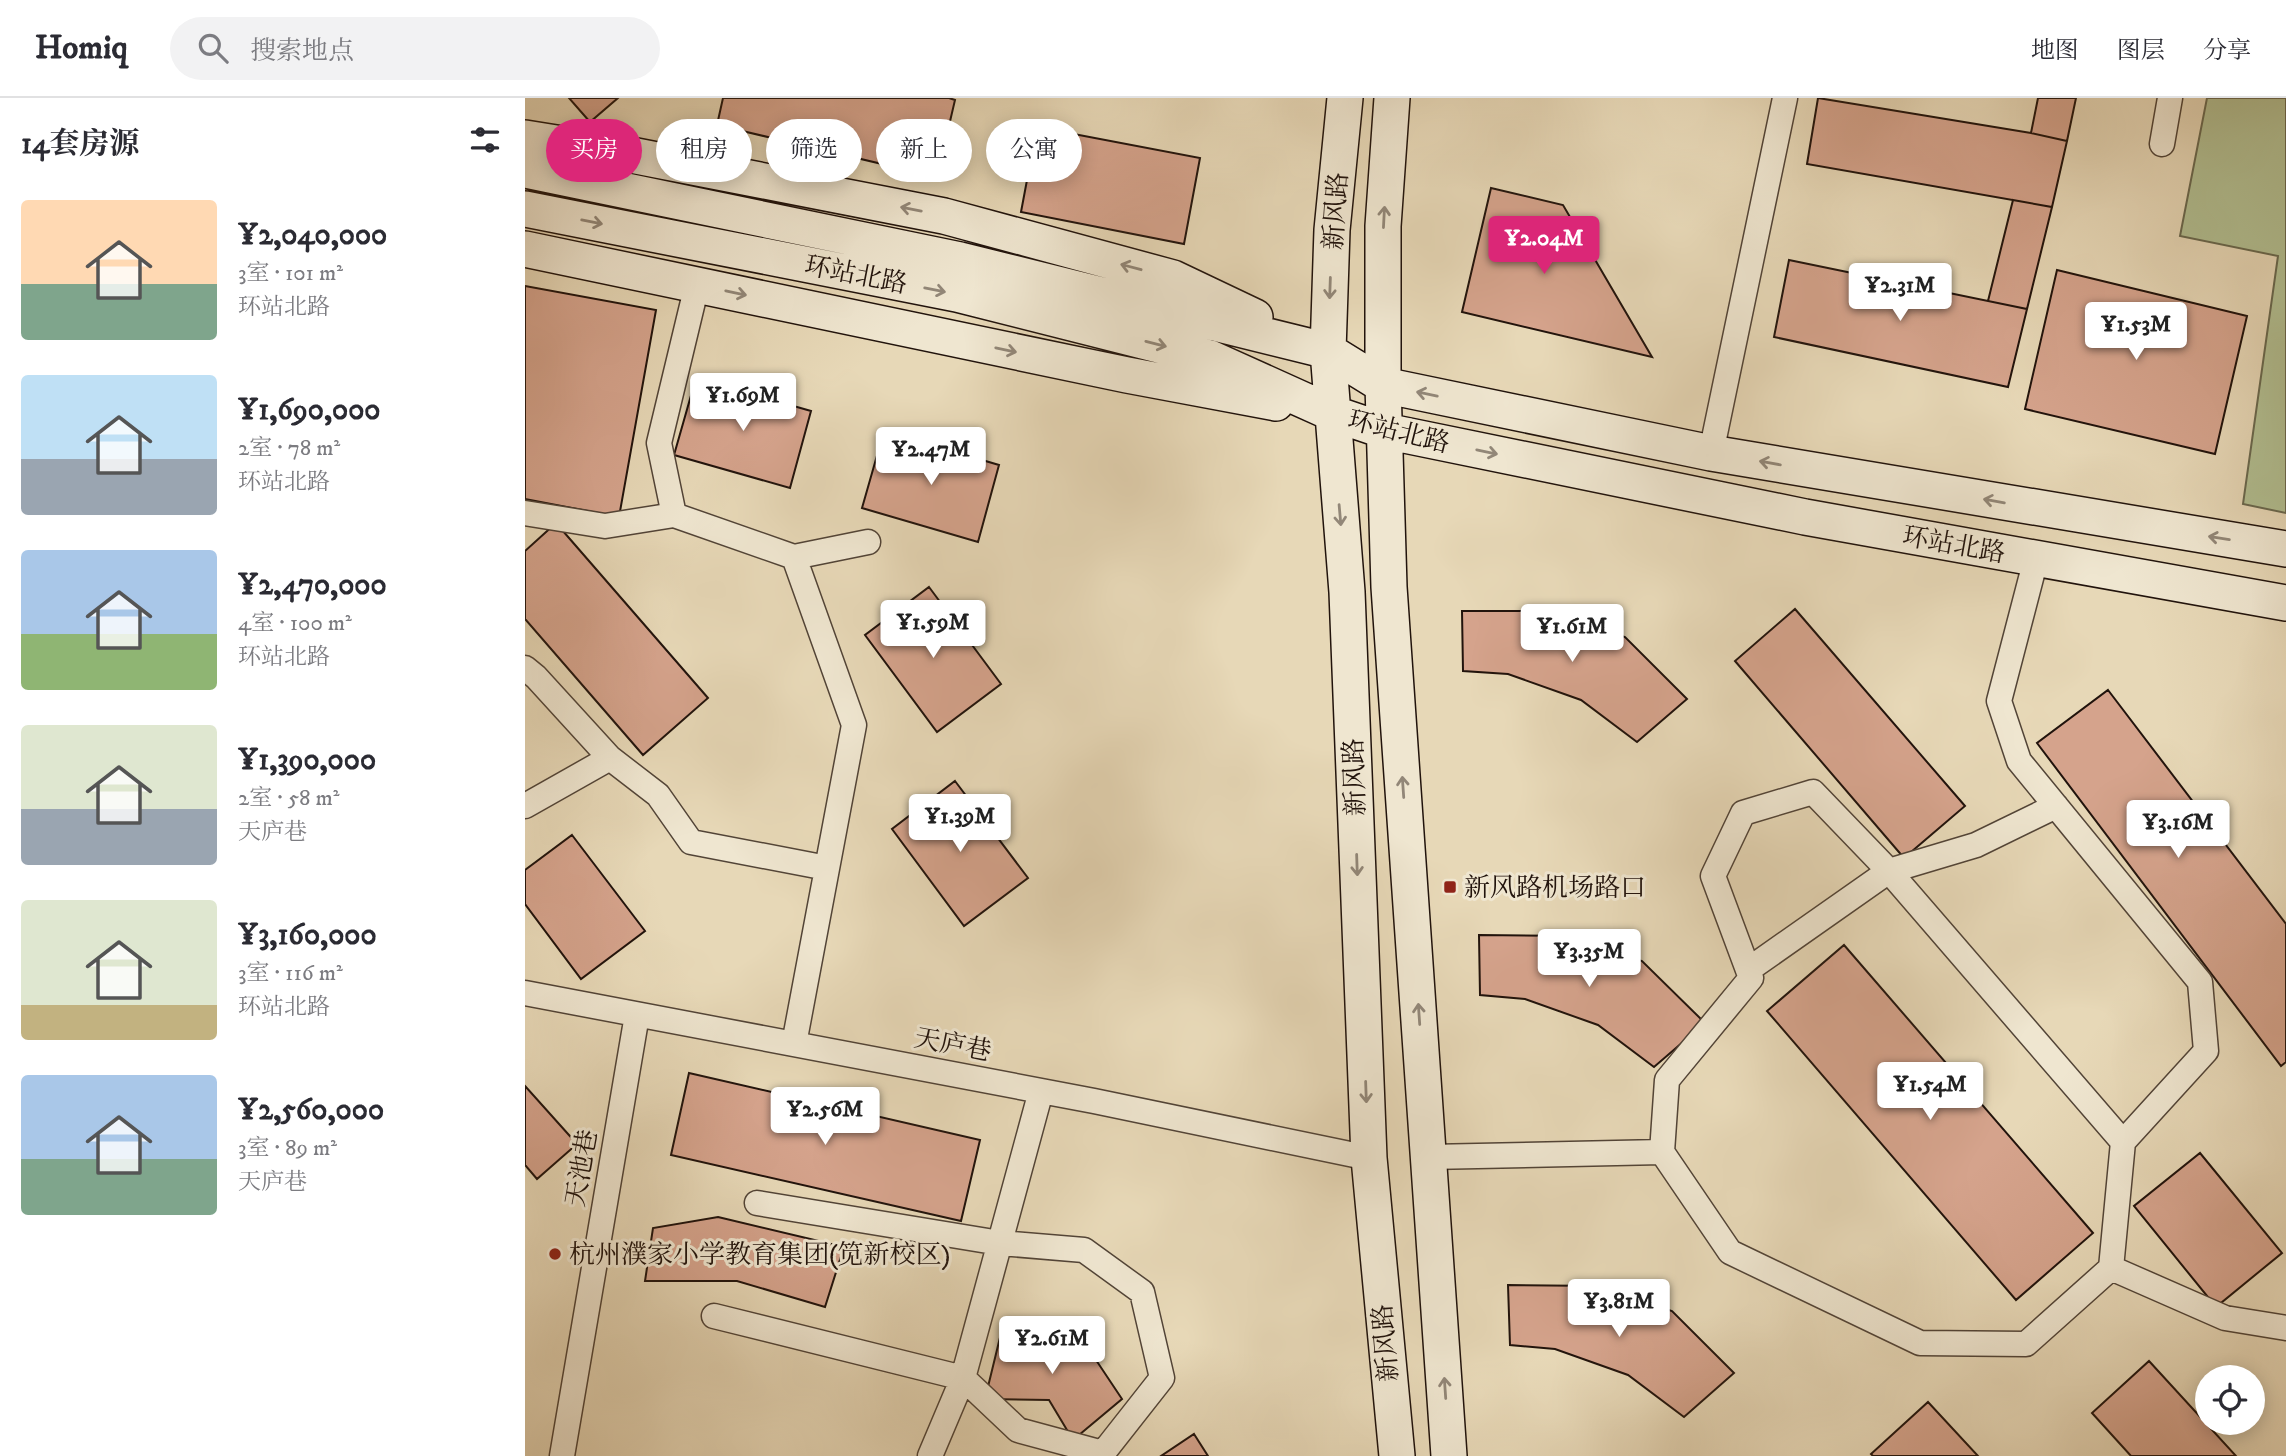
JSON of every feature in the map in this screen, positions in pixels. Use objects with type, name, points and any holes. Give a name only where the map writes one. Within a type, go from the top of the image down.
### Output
[{"type":"main road","name":"新风路","points":[[1345,98],[1332,230],[1328,351],[1347,592],[1369,1158],[1397,1456]]},
{"type":"main road","name":"新风路","points":[[1392,98],[1383,226],[1383,385],[1389,586],[1449,1456]]},
{"type":"main road","points":[[525,138],[631,155],[944,216],[1173,278],[1328,351]]},
{"type":"main road","name":"环站北路","points":[[525,170],[960,260],[1328,351],[1383,385],[1711,453],[2286,550]]},
{"type":"main road","name":"环站北路","points":[[525,209],[943,291],[1210,358],[1332,414],[1385,431],[1805,517],[2286,603]]},
{"type":"main road","points":[[525,249],[1127,375],[1332,414]]},
{"type":"street","points":[[1711,453],[1784,98]]},
{"type":"street","points":[[2162,144],[2170,98]]},
{"type":"street","points":[[674,515],[659,443],[697,285]]},
{"type":"street","points":[[525,513],[605,526],[674,515],[794,557],[868,542]]},
{"type":"street","points":[[794,557],[854,725],[795,1044]]},
{"type":"street","points":[[2036,559],[1999,701],[2019,761],[2200,982],[2206,1051],[2123,1142],[2111,1268],[2026,1344],[1920,1343],[1730,1252],[1662,1152],[1667,1080],[1751,978],[1713,876],[1742,813],[1814,792],[1889,871],[2123,1142]]},
{"type":"street","points":[[525,668],[610,758],[658,794],[691,842],[827,868]]},
{"type":"street","points":[[525,806],[610,758]]},
{"type":"street","points":[[1748,970],[1889,871],[1976,845],[2056,806]]},
{"type":"street","name":"天庐巷","points":[[525,993],[1041,1091],[1369,1158]]},
{"type":"street","name":"天池巷","points":[[562,1456],[638,1014]]},
{"type":"street","points":[[930,1456],[963,1378],[1041,1091]]},
{"type":"street","points":[[1429,1157],[1662,1152]]},
{"type":"street","points":[[714,1316],[963,1378],[1018,1430],[1103,1453],[1163,1378],[1142,1292],[1084,1250],[1000,1243],[757,1203]]},
{"type":"street","points":[[2111,1268],[2225,1318],[2286,1328]]},
{"type":"green space","points":[[2207,98],[2286,98],[2286,513],[2243,504],[2278,256],[2180,236]]},
{"type":"building","points":[[569,98],[618,98],[594,119],[587,119]]},
{"type":"building","points":[[723,98],[955,100],[951,119],[876,119],[876,163],[862,159],[862,119],[766,119],[766,137],[752,133],[752,119],[718,119]]},
{"type":"building","points":[[1818,98],[2067,141],[2052,207],[1807,164]]},
{"type":"building","points":[[2038,98],[2076,98],[2067,141],[2031,133]]},
{"type":"building","points":[[1082,136],[1200,158],[1184,244],[1021,212],[1027,182],[1082,182]]},
{"type":"building","points":[[1491,188],[1563,205],[1652,357],[1462,312]]},
{"type":"building","points":[[2013,200],[2052,207],[2027,309],[1988,301]]},
{"type":"building","points":[[1789,260],[2027,309],[2008,387],[1774,337]]},
{"type":"building","points":[[2057,270],[2247,316],[2215,454],[2025,409]]},
{"type":"building","points":[[525,286],[656,310],[619,517],[525,499]]},
{"type":"building","points":[[696,378],[811,411],[790,488],[674,455]]},
{"type":"building","points":[[884,431],[999,465],[978,542],[862,508]]},
{"type":"building","points":[[556,523],[708,698],[643,755],[525,619],[525,551]]},
{"type":"building","points":[[929,587],[1001,684],[937,732],[865,635]]},
{"type":"building","points":[[1795,609],[1965,806],[1904,858],[1735,661]]},
{"type":"building","points":[[1462,611],[1552,611],[1625,637],[1687,699],[1637,742],[1581,700],[1508,674],[1463,671]]},
{"type":"building","points":[[2108,690],[2286,924],[2286,1062],[2281,1066],[2037,743]]},
{"type":"building","points":[[955,781],[1028,878],[964,926],[892,829]]},
{"type":"building","points":[[572,835],[645,931],[581,979],[525,904],[525,870]]},
{"type":"building","points":[[1479,935],[1569,936],[1642,961],[1705,1023],[1654,1067],[1598,1025],[1525,999],[1480,995]]},
{"type":"building","points":[[1844,945],[2093,1233],[2016,1300],[1767,1011]]},
{"type":"building","points":[[689,1073],[980,1140],[961,1221],[671,1155]]},
{"type":"building","points":[[525,1086],[577,1144],[537,1179],[525,1165]]},
{"type":"building","points":[[2200,1153],[2282,1253],[2216,1307],[2134,1206]]},
{"type":"building","points":[[718,1217],[844,1247],[825,1307],[737,1281],[645,1281],[653,1228]]},
{"type":"building","points":[[1508,1285],[1599,1286],[1672,1311],[1734,1373],[1684,1417],[1628,1375],[1555,1349],[1510,1345]]},
{"type":"building","points":[[1004,1321],[1086,1345],[1122,1399],[1073,1440],[1049,1400],[985,1399]]},
{"type":"building","points":[[2149,1361],[2195,1411],[2195,1435],[2217,1435],[2236,1456],[2131,1456],[2092,1413]]},
{"type":"building","points":[[1928,1402],[1978,1456],[1871,1454]]},
{"type":"building","points":[[1194,1434],[1208,1456],[1161,1456]]},
{"type":"place","name":"新风路机场路口","points":[[1450,887]]},
{"type":"place","name":"杭州濮家小学教育集团(笕新校区)","points":[[555,1254]]}]
